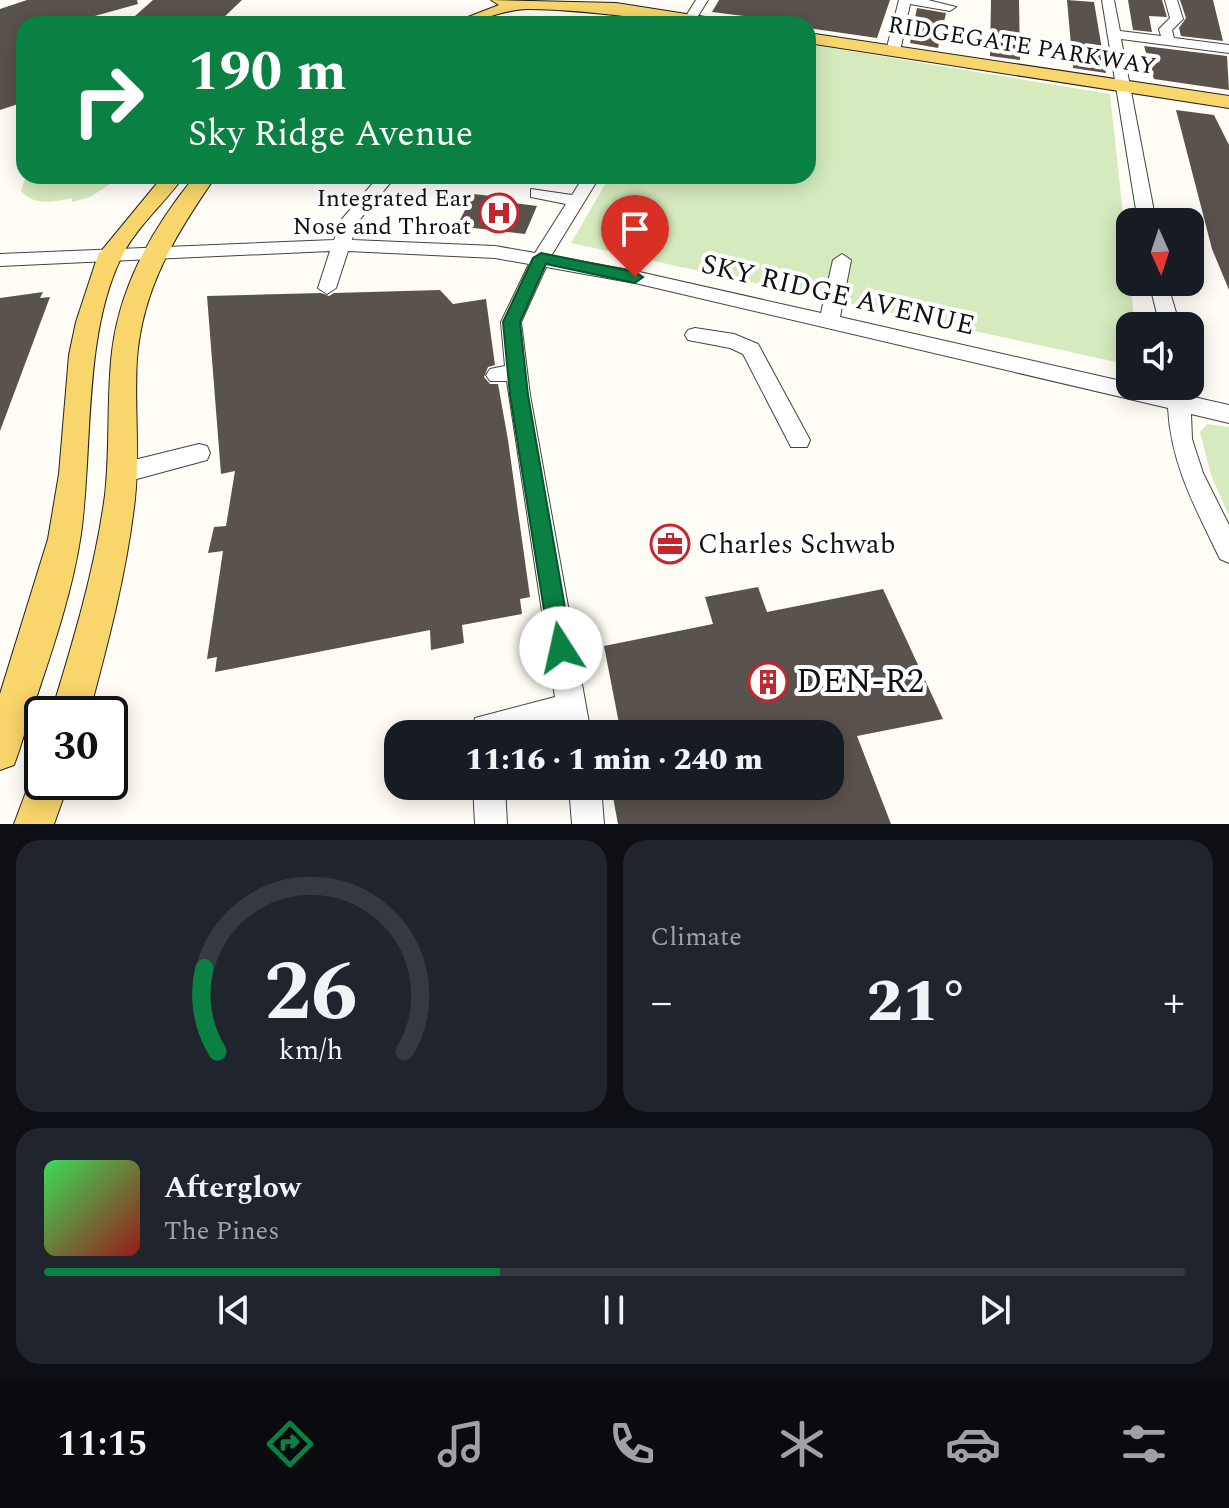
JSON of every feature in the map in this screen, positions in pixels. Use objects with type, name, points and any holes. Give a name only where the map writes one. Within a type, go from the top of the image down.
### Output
[{"type":"main road","points":[[460,16],[484,0]]},
{"type":"main road","points":[[499,0],[616,8]]},
{"type":"main road","points":[[584,0],[657,16]]},
{"type":"main road","points":[[472,16],[534,2]]},
{"type":"main road","name":"RIDGEGATE PARKWAY","points":[[816,39],[1229,102]]},
{"type":"main road","points":[[0,751],[48,603],[64,539],[74,474],[82,355],[110,255],[168,184]]},
{"type":"main road","points":[[75,696],[110,561],[122,473],[127,332],[137,289],[173,216],[199,184]]},
{"type":"main road","points":[[34,824],[43,800]]},
{"type":"street","points":[[893,51],[905,0],[950,7]]},
{"type":"street","points":[[1108,0],[1145,208]]},
{"type":"street","points":[[1169,42],[1165,29],[1177,19],[1171,0]]},
{"type":"street","points":[[1115,34],[1229,49]]},
{"type":"street","points":[[327,288],[354,212],[380,184]]},
{"type":"street","points":[[573,720],[507,373],[511,322],[541,258],[587,184]]},
{"type":"street","points":[[537,193],[576,201]]},
{"type":"street","name":"SKY RIDGE AVENUE","points":[[0,260],[342,245],[428,247],[541,258],[1116,381]]},
{"type":"street","points":[[829,321],[842,260]]},
{"type":"street","points":[[695,335],[734,341],[751,349],[799,440]]},
{"type":"street","points":[[1179,400],[1181,439],[1191,474],[1229,551]]},
{"type":"street","name":"SKY RIDGE AVENUE","points":[[1194,400],[1229,414]]},
{"type":"street","points":[[122,473],[199,453]]},
{"type":"street","points":[[490,800],[491,824]]},
{"type":"street","points":[[586,800],[588,824]]},
{"type":"green space","points":[[816,45],[1110,94],[1122,208],[1116,208],[1116,296],[1132,296],[1133,312],[1116,312],[1116,362],[571,243],[605,184],[816,184]]},
{"type":"green space","points":[[23,184],[110,184],[90,197],[72,202],[72,198],[45,202],[32,199],[21,191]]},
{"type":"green space","points":[[1207,424],[1229,427],[1229,516],[1211,475],[1200,432]]},
{"type":"building","points":[[27,0],[137,0],[138,4],[95,16],[16,16],[16,105],[0,110],[0,9]]},
{"type":"building","points":[[153,0],[242,0],[225,16],[135,16]]},
{"type":"building","points":[[719,0],[890,0],[877,38],[816,29],[816,16],[744,16],[712,12]]},
{"type":"building","points":[[991,0],[1019,0],[1020,60],[990,56]]},
{"type":"building","points":[[1067,0],[1094,2],[1106,73],[1073,68]]},
{"type":"building","points":[[1128,0],[1162,0],[1167,17],[1149,16],[1152,32],[1133,30]]},
{"type":"building","points":[[1180,0],[1213,0],[1223,41],[1181,36],[1179,28],[1186,18]]},
{"type":"building","points":[[917,8],[946,13],[938,48],[910,43]]},
{"type":"building","points":[[1144,46],[1227,56],[1229,90],[1154,79]]},
{"type":"building","points":[[1176,110],[1214,115],[1229,145],[1229,290],[1212,249],[1204,208],[1201,208]]},
{"type":"building","points":[[473,194],[492,196],[490,200],[537,206],[525,234],[457,226]]},
{"type":"building","points":[[440,290],[453,304],[486,299],[495,365],[488,367],[484,377],[490,384],[498,384],[508,440],[530,597],[520,599],[522,614],[462,625],[464,643],[431,650],[430,630],[215,672],[217,657],[207,659],[223,551],[208,553],[214,527],[226,526],[235,471],[221,474],[207,296],[321,293],[329,296],[334,293]]},
{"type":"building","points":[[43,292],[40,298],[50,297],[0,431],[0,298]]},
{"type":"building","name":"DEN-R2","points":[[758,587],[767,612],[883,589],[943,719],[857,736],[891,824],[618,824],[614,800],[844,800],[844,720],[618,720],[604,646],[713,624],[705,597]]},
{"type":"place","name":"Integrated Ear Nose and Throat","points":[[499,213]]},
{"type":"place","name":"Charles Schwab","points":[[670,544]]},
{"type":"place","name":"DEN-R2","points":[[768,682]]},
{"type":"route","points":[[561,648],[519,395],[511,322],[541,258],[635,277]]}]
